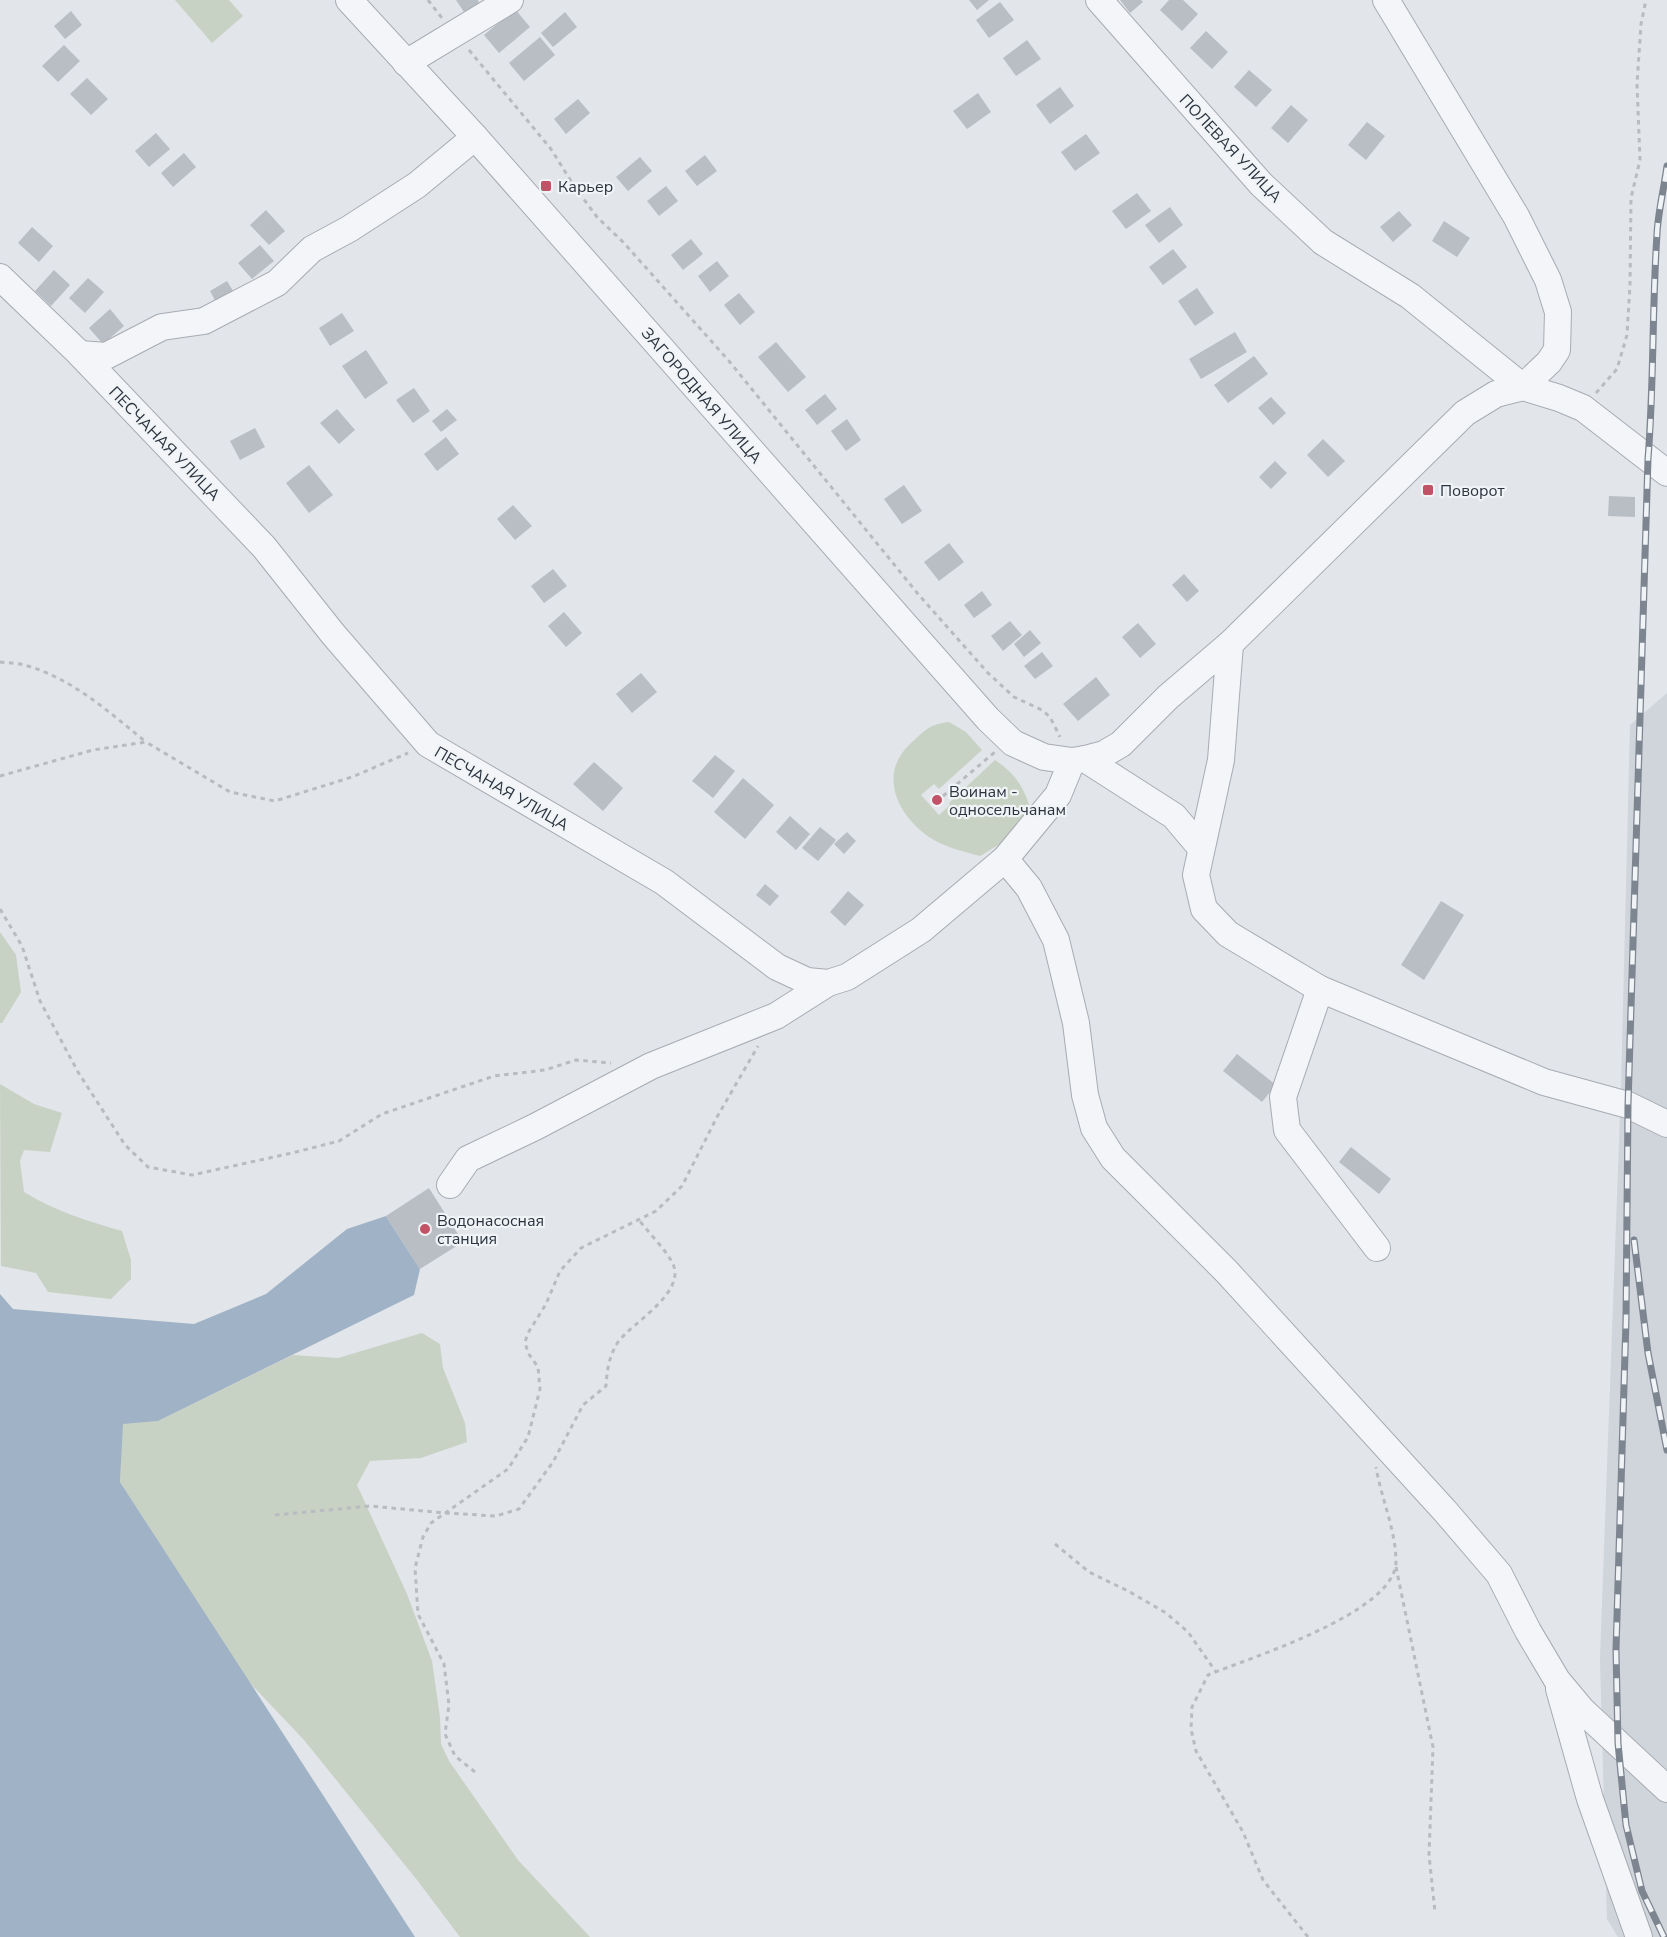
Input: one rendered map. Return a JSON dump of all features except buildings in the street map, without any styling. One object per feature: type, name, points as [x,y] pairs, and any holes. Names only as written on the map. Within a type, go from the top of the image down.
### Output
[{"type":"street","name":"ЗАГОРОДНАЯ УЛИЦА","points":[[350,0],[475,136],[988,719],[1010,740],[1044,757],[1078,760]]},
{"type":"street","points":[[406,63],[510,0]]},
{"type":"street","name":"ПОЛЕВАЯ УЛИЦА","points":[[1099,0],[1261,184],[1323,242],[1410,296],[1523,387]]},
{"type":"street","points":[[450,1185],[468,1159],[535,1127],[651,1066],[776,1016],[828,982],[847,977],[921,930],[1005,859],[1058,795],[1078,760],[1104,754],[1121,744],[1168,697],[1230,644],[1465,413],[1496,394],[1523,387],[1548,362],[1557,350],[1557,312],[1548,280],[1516,216],[1386,0]]},
{"type":"street","points":[[80,354],[106,356],[162,327],[204,321],[278,283],[312,249],[349,229],[417,185],[475,136]]},
{"type":"street","name":"ПЕСЧАНАЯ УЛИЦА","points":[[0,277],[80,354],[264,547],[333,634],[428,744],[664,882],[777,967],[807,981],[828,982]]},
{"type":"street","points":[[1523,387],[1583,408],[1667,473]]},
{"type":"street","points":[[1230,644],[1221,760],[1196,875],[1204,909],[1228,934],[1320,989],[1544,1082],[1628,1105],[1666,1122]]},
{"type":"street","points":[[1078,760],[1174,816],[1201,848]]},
{"type":"street","points":[[1005,859],[1029,888],[1056,940],[1076,1023],[1085,1095],[1094,1128],[1113,1158],[1227,1272],[1499,1574],[1528,1631],[1557,1680],[1582,1710],[1667,1789]]},
{"type":"street","points":[[1320,989],[1283,1097],[1287,1130],[1377,1248]]},
{"type":"street","points":[[1557,1680],[1590,1799],[1639,1937]]},
{"type":"path","points":[[428,0],[550,149],[573,186],[597,217],[624,243],[729,361],[926,603],[988,673],[1014,697],[1042,710],[1050,717],[1078,760]]},
{"type":"path","points":[[1583,408],[1617,369],[1626,335],[1630,285],[1631,198],[1640,160],[1637,84],[1639,44],[1646,0]]},
{"type":"path","points":[[0,662],[26,665],[62,680],[95,700],[146,742],[230,792],[275,801],[352,777],[428,744]]},
{"type":"path","points":[[943,796],[1010,740]]},
{"type":"path","points":[[0,776],[93,750],[146,742]]},
{"type":"path","points":[[0,909],[22,946],[40,1001],[78,1072],[125,1145],[148,1167],[192,1175],[248,1163],[339,1141],[382,1114],[494,1076],[544,1070],[576,1060],[619,1064]]},
{"type":"path","points":[[475,1772],[455,1756],[445,1734],[449,1705],[444,1664],[418,1614],[415,1568],[423,1537],[431,1523],[508,1469],[528,1437],[540,1389],[538,1367],[528,1353],[525,1342],[546,1304],[560,1271],[581,1248],[656,1211],[682,1186],[717,1117],[758,1047]]},
{"type":"path","points":[[275,1515],[370,1506],[445,1514],[496,1516],[519,1509],[553,1462],[583,1406],[606,1386],[608,1362],[619,1342],[659,1304],[675,1280],[673,1264],[639,1220]]},
{"type":"path","points":[[1374,1433],[1373,1446],[1379,1488],[1391,1531],[1406,1622],[1433,1747],[1430,1855],[1435,1912]]},
{"type":"path","points":[[1055,1544],[1089,1572],[1166,1613],[1188,1632],[1216,1672]]},
{"type":"path","points":[[1308,1937],[1263,1880],[1243,1832],[1196,1751],[1191,1729],[1192,1707],[1208,1675],[1295,1641],[1349,1615],[1372,1599],[1393,1577],[1396,1562]]},
{"type":"shaded area","points":[[1667,693],[1667,1937],[1618,1937],[1607,1919],[1600,1658],[1621,1088],[1630,725]]},
{"type":"green space","points":[[175,0],[229,0],[243,16],[212,43]]},
{"type":"green space","points":[[949,722],[966,732],[982,750],[939,789],[934,784],[921,795],[939,815],[995,760],[1016,779],[1029,804],[1016,830],[980,856],[947,846],[929,837],[908,817],[900,806],[896,794],[895,768],[900,756],[927,729]]},
{"type":"green space","points":[[0,932],[16,955],[21,992],[2,1023],[0,1023]]},
{"type":"green space","points":[[0,1084],[34,1104],[62,1113],[50,1152],[24,1150],[20,1161],[24,1192],[72,1215],[122,1231],[131,1260],[131,1279],[111,1299],[48,1292],[36,1273],[1,1266]]},
{"type":"green space","points":[[422,1333],[440,1344],[443,1368],[465,1423],[467,1442],[421,1458],[370,1461],[357,1485],[407,1594],[432,1661],[440,1717],[441,1744],[449,1761],[518,1860],[590,1937],[460,1937],[304,1740],[248,1681],[120,1482],[122,1423],[158,1421],[293,1355],[338,1358]]},
{"type":"water","points":[[386,1216],[420,1269],[414,1295],[158,1421],[123,1424],[120,1482],[415,1937],[0,1937],[0,1294],[13,1309],[194,1324],[266,1294],[347,1229]]},
{"type":"railway","points":[[1664,1937],[1642,1891],[1626,1825],[1618,1743],[1616,1650],[1626,1320],[1628,1105],[1648,459],[1657,234],[1667,166]]},
{"type":"railway","points":[[1634,1240],[1648,1353],[1667,1450]]},
{"type":"place","name":"Карьер","points":[[546,186]]},
{"type":"place","name":"Поворот","points":[[1428,490]]},
{"type":"place","name":"Воинам - односельчанам","points":[[937,800]]},
{"type":"place","name":"Водонасосная станция","points":[[425,1229]]}]
